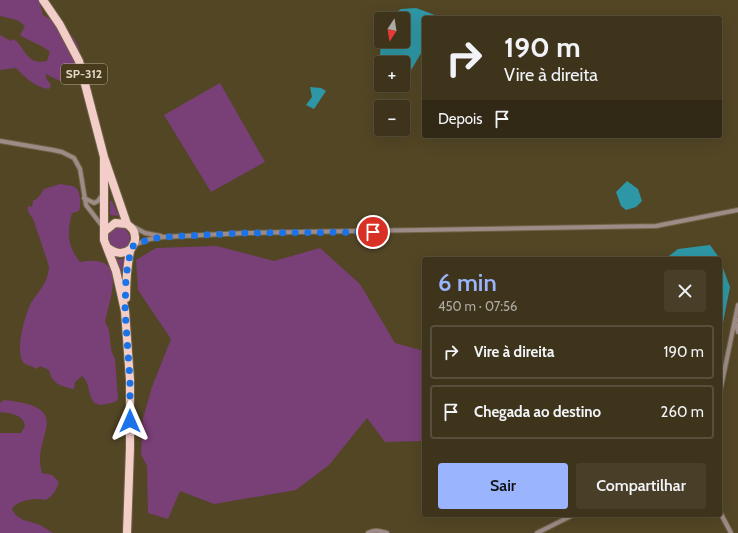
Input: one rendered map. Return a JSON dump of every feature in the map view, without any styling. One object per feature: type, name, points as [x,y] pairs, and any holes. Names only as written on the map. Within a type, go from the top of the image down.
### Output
[{"type":"main road","name":"SP-312","points":[[43,0],[60,26],[79,61],[104,157],[127,224],[134,231],[135,236],[126,276],[125,311],[130,380],[130,448],[127,533]]},
{"type":"main road","name":"SP-312","points":[[104,157],[106,231],[104,240],[116,271],[125,311]]},
{"type":"main road","points":[[106,231],[115,223],[127,224]]},
{"type":"main road","points":[[108,248],[122,254],[132,247]]},
{"type":"street","points":[[0,141],[69,154],[77,162],[80,169],[83,198],[88,209],[106,231]]},
{"type":"street","points":[[83,198],[94,203],[98,201],[104,191]]},
{"type":"street","points":[[132,247],[150,239],[163,237],[245,233],[656,226],[738,210]]},
{"type":"street","points":[[127,224],[145,233],[163,237]]},
{"type":"street","points":[[722,383],[738,305]]},
{"type":"street","points":[[736,320],[738,332]]},
{"type":"street","points":[[722,516],[730,533]]},
{"type":"street","points":[[537,533],[569,517]]},
{"type":"street","points":[[368,533],[376,531],[387,533]]},
{"type":"shaded area","points":[[0,0],[39,0],[43,15],[57,23],[69,33],[78,46],[80,53],[78,69],[71,81],[62,82],[46,74],[46,78],[51,85],[49,89],[39,86],[27,79],[16,68],[0,70],[0,35],[11,41],[14,39],[28,56],[35,61],[47,61],[50,52],[20,35],[25,26],[17,20],[0,16]]},
{"type":"shaded area","points":[[220,83],[265,162],[211,192],[164,115]]},
{"type":"shaded area","points":[[60,184],[75,187],[78,190],[80,197],[79,211],[72,213],[69,227],[70,244],[76,256],[80,262],[95,261],[105,264],[111,270],[113,278],[105,322],[109,330],[111,350],[115,359],[118,400],[112,403],[99,405],[95,403],[82,376],[75,382],[74,389],[65,387],[57,384],[50,375],[49,370],[40,366],[36,369],[23,362],[21,357],[20,341],[26,316],[31,303],[45,283],[49,268],[33,219],[28,211],[28,206],[32,207],[33,201],[38,198],[44,189]]},
{"type":"shaded area","points":[[110,201],[112,201],[119,216],[110,215]]},
{"type":"shaded area","points":[[114,226],[124,227],[130,236],[129,244],[124,251],[115,250],[110,244],[108,232]]},
{"type":"shaded area","points":[[217,246],[274,261],[320,248],[360,284],[395,343],[422,350],[422,441],[385,442],[367,418],[329,465],[296,490],[214,504],[180,491],[168,519],[148,513],[147,466],[141,454],[143,418],[152,387],[171,339],[138,290],[136,260],[156,248]]},
{"type":"shaded area","points":[[114,259],[124,259],[122,273],[119,273]]},
{"type":"shaded area","points":[[4,400],[27,404],[40,409],[46,417],[47,425],[40,459],[42,473],[52,475],[59,482],[57,488],[48,499],[32,499],[22,501],[12,509],[21,519],[38,524],[53,533],[0,533],[0,433],[21,433],[25,426],[22,419],[16,415],[0,412],[0,403]]},
{"type":"water","points":[[416,8],[436,16],[422,16],[422,51],[410,72],[410,56],[380,55],[380,48],[410,48],[410,12],[396,12],[401,9]]},
{"type":"water","points":[[310,87],[321,88],[326,91],[314,109],[306,105],[312,97]]},
{"type":"water","points":[[627,181],[638,189],[642,201],[636,207],[626,210],[621,206],[616,192]]},
{"type":"water","points":[[710,245],[719,257],[668,257],[678,249]]},
{"type":"water","points":[[722,265],[730,287],[722,328]]},
{"type":"route","points":[[130,421],[129,349],[125,311],[126,276],[131,249],[134,245],[150,239],[163,237],[245,233],[373,232]]}]
